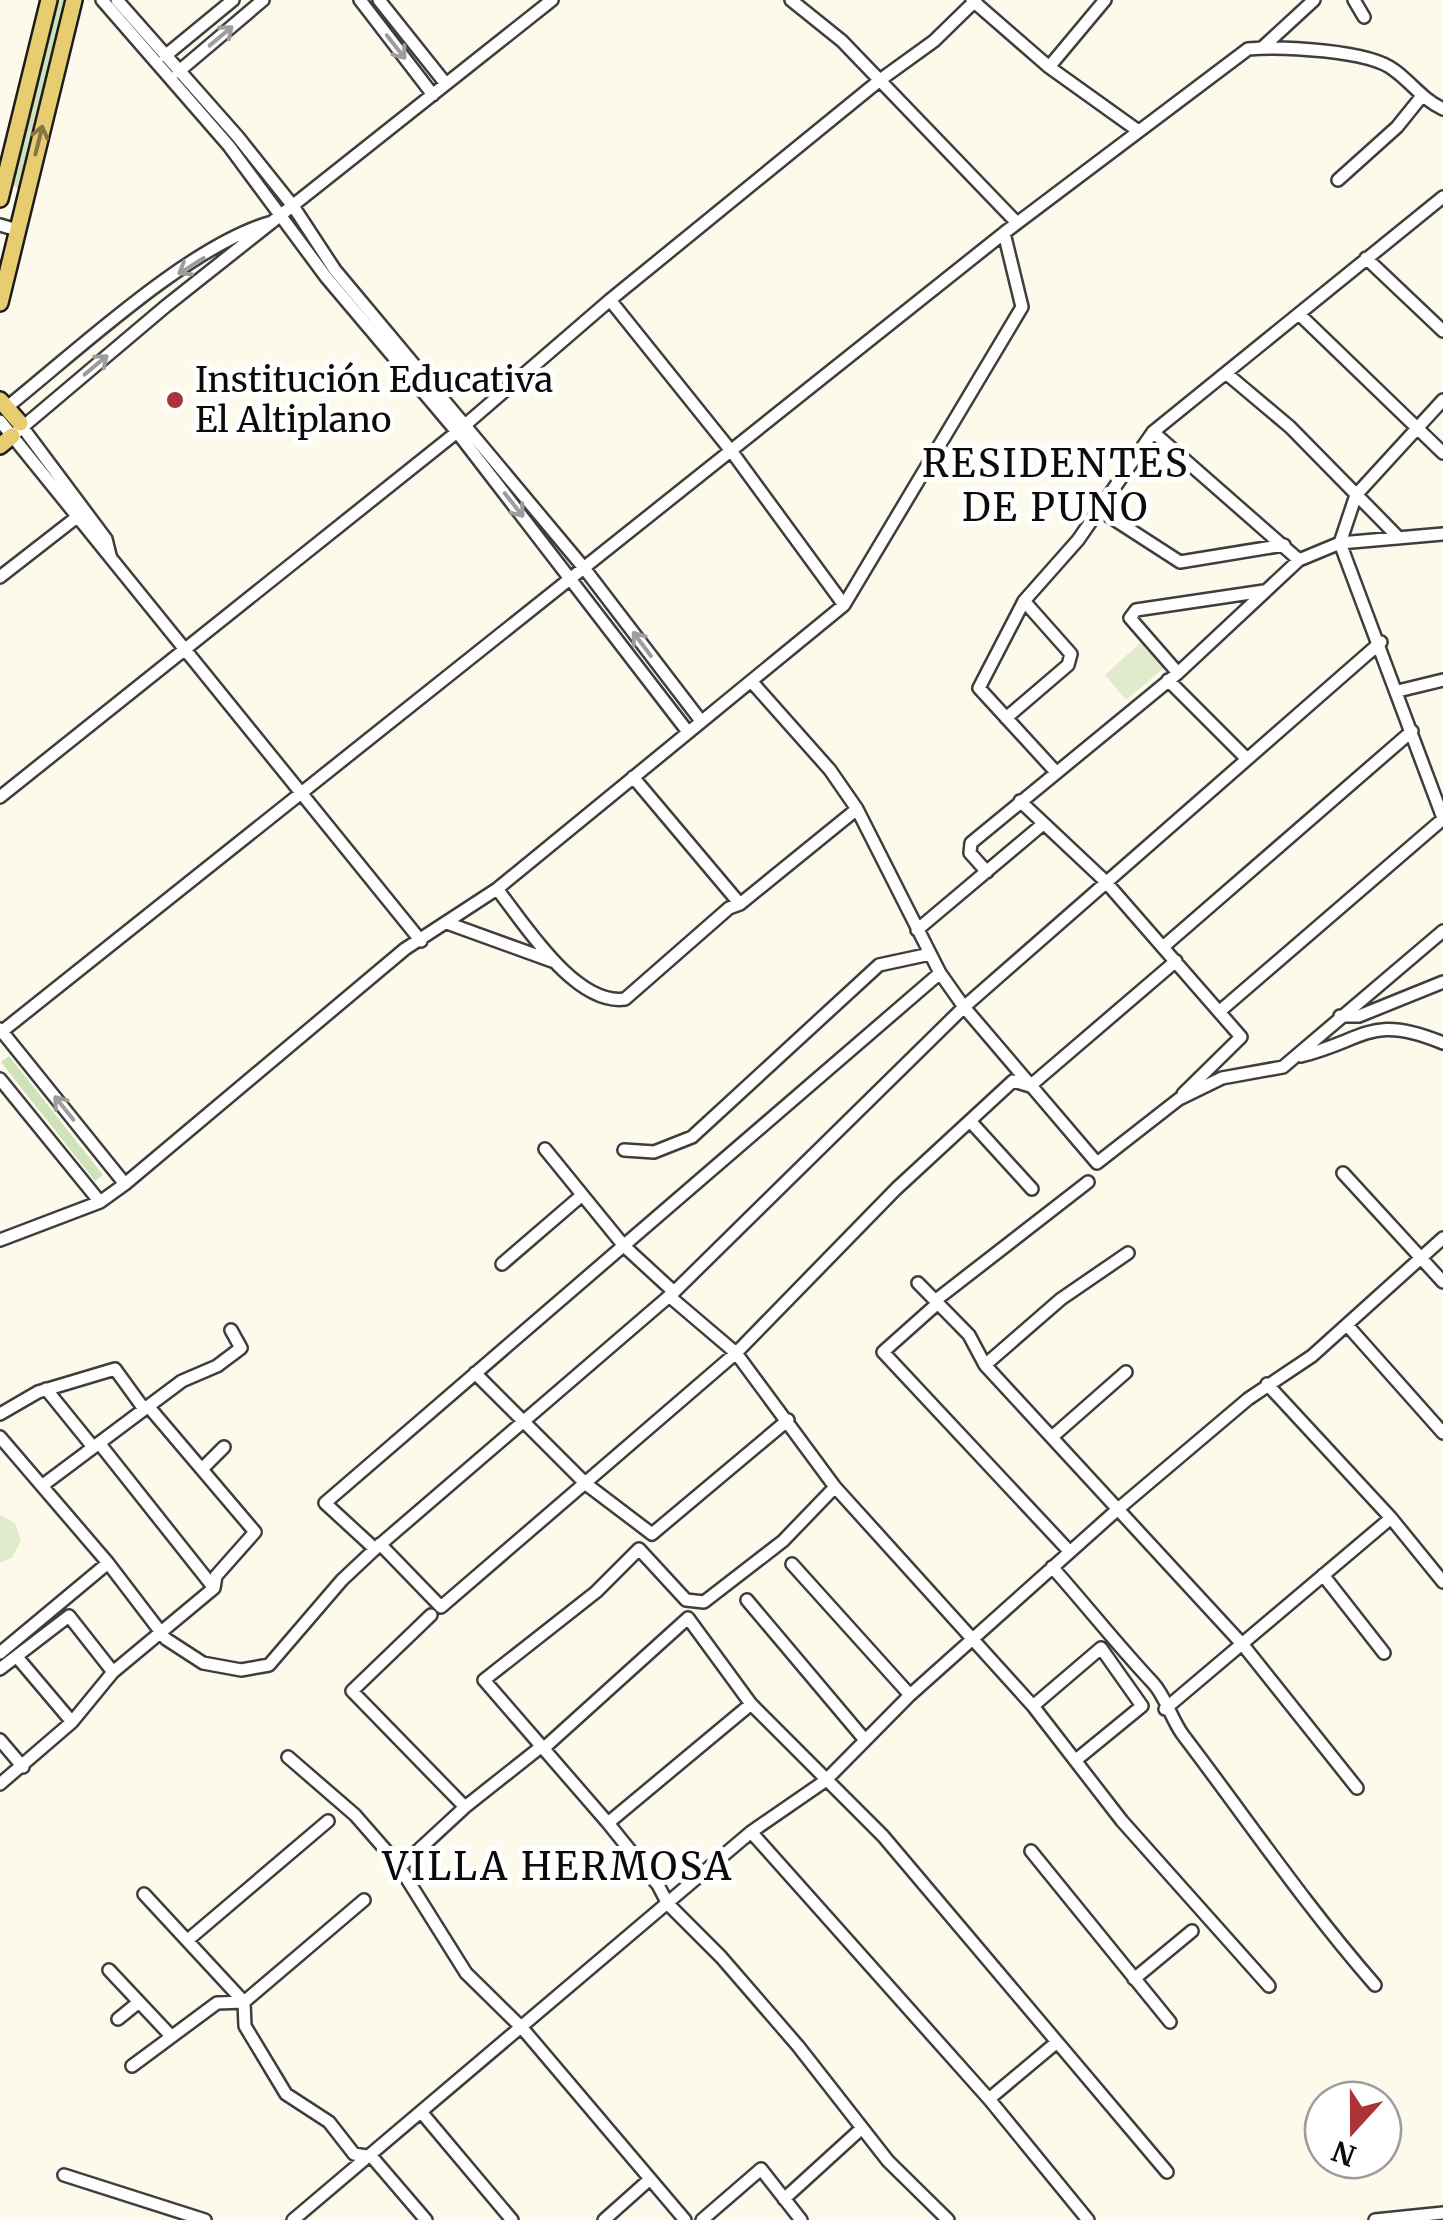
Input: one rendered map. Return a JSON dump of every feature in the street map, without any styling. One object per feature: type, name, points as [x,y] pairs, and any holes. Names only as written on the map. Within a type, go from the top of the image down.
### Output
[{"type":"main road","points":[[1,195],[49,0]]},
{"type":"main road","points":[[0,303],[74,0]]},
{"type":"main road","points":[[2,410],[13,434]]},
{"type":"street","points":[[102,0],[336,270],[461,428],[688,732]]},
{"type":"street","points":[[118,0],[238,137],[284,214]]},
{"type":"street","points":[[165,56],[234,0]]},
{"type":"street","points":[[178,72],[264,0]]},
{"type":"street","points":[[360,0],[433,94]]},
{"type":"street","points":[[379,0],[446,84]]},
{"type":"street","points":[[13,434],[166,306],[552,0]]},
{"type":"street","points":[[790,0],[842,41],[1018,223]]},
{"type":"street","points":[[1050,66],[1104,0]]},
{"type":"street","points":[[1263,47],[1314,0]]},
{"type":"street","points":[[1354,0],[1364,17]]},
{"type":"street","points":[[0,797],[461,428],[610,300],[880,80],[934,42],[974,1],[1050,66],[1137,130]]},
{"type":"street","points":[[125,1184],[1,1031],[1004,232],[1248,49],[1263,47],[1372,59],[1394,69],[1422,96],[1443,108]]},
{"type":"street","points":[[1338,180],[1397,127],[1422,96]]},
{"type":"street","points":[[1,195],[25,198]]},
{"type":"street","points":[[1055,770],[979,688],[1024,601],[1078,540],[1154,432],[1366,258],[1442,201]]},
{"type":"street","points":[[2,410],[148,292],[237,236],[284,214]]},
{"type":"street","points":[[0,225],[17,230]]},
{"type":"street","points":[[0,1240],[100,1202],[125,1184],[308,1035],[330,1010],[497,889],[844,605],[1022,307],[1004,232]]},
{"type":"street","points":[[1366,258],[1443,331]]},
{"type":"street","points":[[610,300],[732,452],[844,605]]},
{"type":"street","points":[[1300,314],[1443,453]]},
{"type":"street","points":[[1226,374],[1290,427],[1399,538]]},
{"type":"street","points":[[1220,1012],[1442,815],[1381,642],[1340,544],[1356,495],[1443,400]]},
{"type":"street","points":[[461,428],[584,568],[701,721]]},
{"type":"street","points":[[1154,432],[1299,560]]},
{"type":"street","points":[[13,434],[182,649],[422,941]]},
{"type":"street","points":[[13,434],[106,539],[111,560]]},
{"type":"street","points":[[1098,510],[1180,562],[1284,545]]},
{"type":"street","points":[[0,578],[77,517]]},
{"type":"street","points":[[987,872],[970,853],[971,843],[1173,676],[1299,560],[1340,544],[1443,534]]},
{"type":"street","points":[[1246,758],[1173,676],[1130,618],[1136,610],[1264,591]]},
{"type":"street","points":[[1006,718],[1068,665],[1071,654],[1024,601]]},
{"type":"street","points":[[0,1438],[43,1484],[184,1655],[203,1664],[241,1670],[269,1666],[330,1593],[378,1547],[672,1294],[964,1007],[1381,642]]},
{"type":"street","points":[[1398,691],[1443,680]]},
{"type":"street","points":[[751,681],[830,770],[856,809],[940,973],[964,1007],[1098,1163],[1179,1098],[1241,1037],[1105,881],[1020,801]]},
{"type":"street","points":[[1163,947],[1412,731]]},
{"type":"street","points":[[633,778],[740,904]]},
{"type":"street","points":[[497,889],[568,977],[613,1001],[625,999],[729,908],[740,904],[856,809]]},
{"type":"street","points":[[917,930],[1043,824]]},
{"type":"street","points":[[447,923],[556,962]]},
{"type":"street","points":[[1297,1057],[1443,931]]},
{"type":"street","points":[[624,1150],[666,1148],[701,1131],[880,965],[930,954]]},
{"type":"street","points":[[1030,1086],[1176,961]]},
{"type":"street","points":[[940,973],[325,1502],[441,1607],[736,1354],[896,1189],[1013,1081],[1030,1086]]},
{"type":"street","points":[[1340,1016],[1369,1013],[1443,982]]},
{"type":"street","points":[[1179,1098],[1222,1078],[1271,1070],[1340,1040],[1390,1027],[1416,1031],[1443,1043]]},
{"type":"street","points":[[0,1079],[100,1202]]},
{"type":"street","points":[[970,1122],[1032,1189]]},
{"type":"street","points":[[545,1149],[624,1246],[736,1354],[835,1487],[1033,1706],[1122,1822],[1269,1986]]},
{"type":"street","points":[[1343,1173],[1443,1282]]},
{"type":"street","points":[[1070,1552],[883,1352],[937,1301],[1088,1182]]},
{"type":"street","points":[[502,1264],[581,1196]]},
{"type":"street","points":[[293,2220],[372,2158],[751,1832],[824,1781],[910,1695],[1118,1509],[1268,1384],[1312,1356],[1443,1238]]},
{"type":"street","points":[[986,1365],[1060,1299],[1128,1254]]},
{"type":"street","points":[[918,1283],[969,1335],[986,1365],[1243,1646],[1357,1788]]},
{"type":"street","points":[[1347,1325],[1443,1434]]},
{"type":"street","points":[[43,1484],[146,1407],[241,1348],[230,1330]]},
{"type":"street","points":[[0,1414],[46,1389],[115,1369],[255,1532],[216,1576],[214,1588],[112,1672],[72,1722],[0,1784]]},
{"type":"street","points":[[1052,1437],[1126,1372]]},
{"type":"street","points":[[475,1373],[586,1484],[652,1534],[788,1420]]},
{"type":"street","points":[[1268,1384],[1391,1518],[1443,1582]]},
{"type":"street","points":[[46,1389],[214,1588]]},
{"type":"street","points":[[202,1469],[224,1447]]},
{"type":"street","points":[[835,1487],[783,1540],[704,1602],[686,1600],[639,1549],[596,1592],[484,1680],[608,1824],[658,1885],[668,1904],[721,1956],[888,2161],[948,2220]]},
{"type":"street","points":[[1165,1709],[1391,1518]]},
{"type":"street","points":[[0,1653],[108,1563]]},
{"type":"street","points":[[792,1564],[910,1695]]},
{"type":"street","points":[[1052,1567],[1132,1665],[1154,1683],[1165,1709],[1266,1851],[1375,1984]]},
{"type":"street","points":[[1323,1576],[1384,1653]]},
{"type":"street","points":[[748,1600],[865,1740]]},
{"type":"street","points":[[431,1615],[352,1691],[466,1807]]},
{"type":"street","points":[[0,1669],[69,1616],[112,1672]]},
{"type":"street","points":[[399,1868],[688,1618],[752,1704],[882,1836],[1166,2172]]},
{"type":"street","points":[[1033,1706],[1102,1648],[1142,1706],[1076,1760]]},
{"type":"street","points":[[17,1658],[72,1722]]},
{"type":"street","points":[[608,1824],[752,1704]]},
{"type":"street","points":[[0,1740],[23,1767]]},
{"type":"street","points":[[288,1757],[355,1816],[399,1868],[466,1973],[523,2029],[685,2220]]},
{"type":"street","points":[[189,1939],[328,1821]]},
{"type":"street","points":[[751,1832],[990,2099],[1088,2220]]},
{"type":"street","points":[[1031,1852],[1170,2022]]},
{"type":"street","points":[[144,1894],[244,2002],[245,2026],[286,2094],[329,2122],[354,2154],[372,2158],[426,2220]]},
{"type":"street","points":[[132,2066],[217,2003],[244,2002],[364,1900]]},
{"type":"street","points":[[1134,1979],[1192,1931]]},
{"type":"street","points":[[109,1970],[171,2036]]},
{"type":"street","points":[[118,2019],[140,2002]]},
{"type":"street","points":[[990,2099],[1058,2042]]},
{"type":"street","points":[[422,2113],[512,2220]]},
{"type":"street","points":[[784,2199],[862,2128]]},
{"type":"street","points":[[702,2220],[761,2170],[800,2220]]},
{"type":"street","points":[[64,2175],[205,2220]]},
{"type":"street","points":[[604,2220],[650,2179]]},
{"type":"street","points":[[1375,2220],[1443,2214]]},
{"type":"green space","points":[[55,0],[68,0],[23,187],[17,188],[11,183]]},
{"type":"green space","points":[[1141,642],[1164,668],[1126,700],[1105,675]]},
{"type":"green space","points":[[9,1056],[103,1175],[95,1181],[1,1062]]},
{"type":"green space","points":[[0,1515],[15,1523],[21,1541],[12,1558],[0,1563]]},
{"type":"place","name":"Institución Educativa El Altiplano","points":[[175,400]]},
{"type":"district","name":"RESIDENTES DE PUNO","points":[[1056,485]]},
{"type":"district","name":"VILLA HERMOSA","points":[[558,1866]]}]
